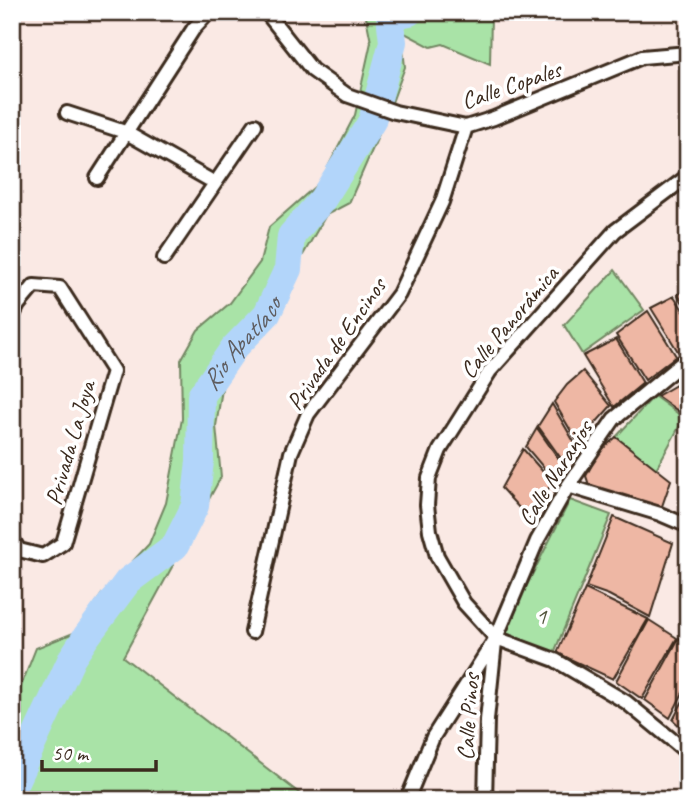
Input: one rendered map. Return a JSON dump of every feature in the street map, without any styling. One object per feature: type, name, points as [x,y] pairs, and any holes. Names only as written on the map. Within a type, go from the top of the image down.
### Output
[{"type":"street","points":[[97,178],[194,29],[209,12]]},
{"type":"street","name":"Calle Copales","points":[[266,12],[312,70],[346,95],[395,112],[466,127],[642,57],[688,53]]},
{"type":"street","points":[[67,113],[125,132],[215,183]]},
{"type":"street","points":[[164,258],[254,125]]},
{"type":"street","name":"Privada de Encinos","points":[[252,632],[291,453],[308,414],[399,293],[442,202],[466,127]]},
{"type":"street","name":"Calle Panorámica","points":[[496,638],[464,603],[437,556],[427,505],[429,478],[440,450],[490,371],[615,231],[688,176]]},
{"type":"street","name":"Privada La Joya","points":[[12,317],[34,286],[60,288],[113,371],[63,543],[43,556],[19,550],[12,539]]},
{"type":"street","name":"Calle Naranjos","points":[[496,638],[537,541],[568,486],[614,419],[688,358]]},
{"type":"street","points":[[568,486],[660,514],[688,526]]},
{"type":"street","points":[[407,800],[433,737],[496,638],[555,660],[626,702],[688,753]]},
{"type":"street","name":"Calle Pinos","points":[[485,800],[487,720],[496,638]]},
{"type":"green space","points":[[365,12],[498,12],[491,16],[490,64],[443,44],[431,47],[401,31],[405,67],[349,203],[326,215],[257,335],[223,383],[216,426],[221,477],[123,657],[308,800],[12,800],[12,709],[36,648],[76,632],[102,594],[149,544],[166,503],[182,419],[181,360],[198,330],[230,303],[260,262],[269,227],[320,182],[355,115],[371,42]]},
{"type":"green space","points":[[615,270],[644,310],[582,354],[564,325]]},
{"type":"green space","points":[[654,396],[684,418],[656,469],[616,437]]},
{"type":"green space","name":"1","points":[[570,500],[611,515],[554,653],[503,632]]},
{"type":"building","points":[[688,286],[688,311],[678,295]]},
{"type":"building","points":[[674,296],[688,318],[688,346],[679,353],[651,308]]},
{"type":"building","points":[[648,311],[676,356],[645,380],[616,335]]},
{"type":"building","points":[[616,339],[643,383],[614,407],[583,356]]},
{"type":"building","points":[[583,371],[611,406],[578,443],[554,402],[567,385]]},
{"type":"building","points":[[688,378],[688,418],[657,396]]},
{"type":"building","points":[[552,404],[577,447],[565,464],[538,426]]},
{"type":"building","points":[[537,428],[563,465],[554,480],[526,447]]},
{"type":"building","points":[[616,437],[671,480],[660,512],[589,485],[586,476],[598,453]]},
{"type":"building","points":[[523,449],[552,482],[531,521],[501,488]]},
{"type":"building","points":[[614,517],[673,543],[650,617],[609,595],[586,587]]},
{"type":"building","points":[[585,589],[648,619],[613,679],[557,653]]},
{"type":"building","points":[[649,620],[677,638],[642,699],[616,681]]},
{"type":"building","points":[[679,638],[688,643],[688,683],[670,718],[645,700]]},
{"type":"building","points":[[688,691],[688,733],[673,720]]},
{"type":"waterway","name":"Rio Apatlaco","points":[[12,788],[72,658],[86,637],[128,581],[175,546],[195,506],[200,461],[201,396],[234,348],[267,314],[288,269],[291,236],[322,200],[372,121],[393,42],[390,16],[409,12]]}]
